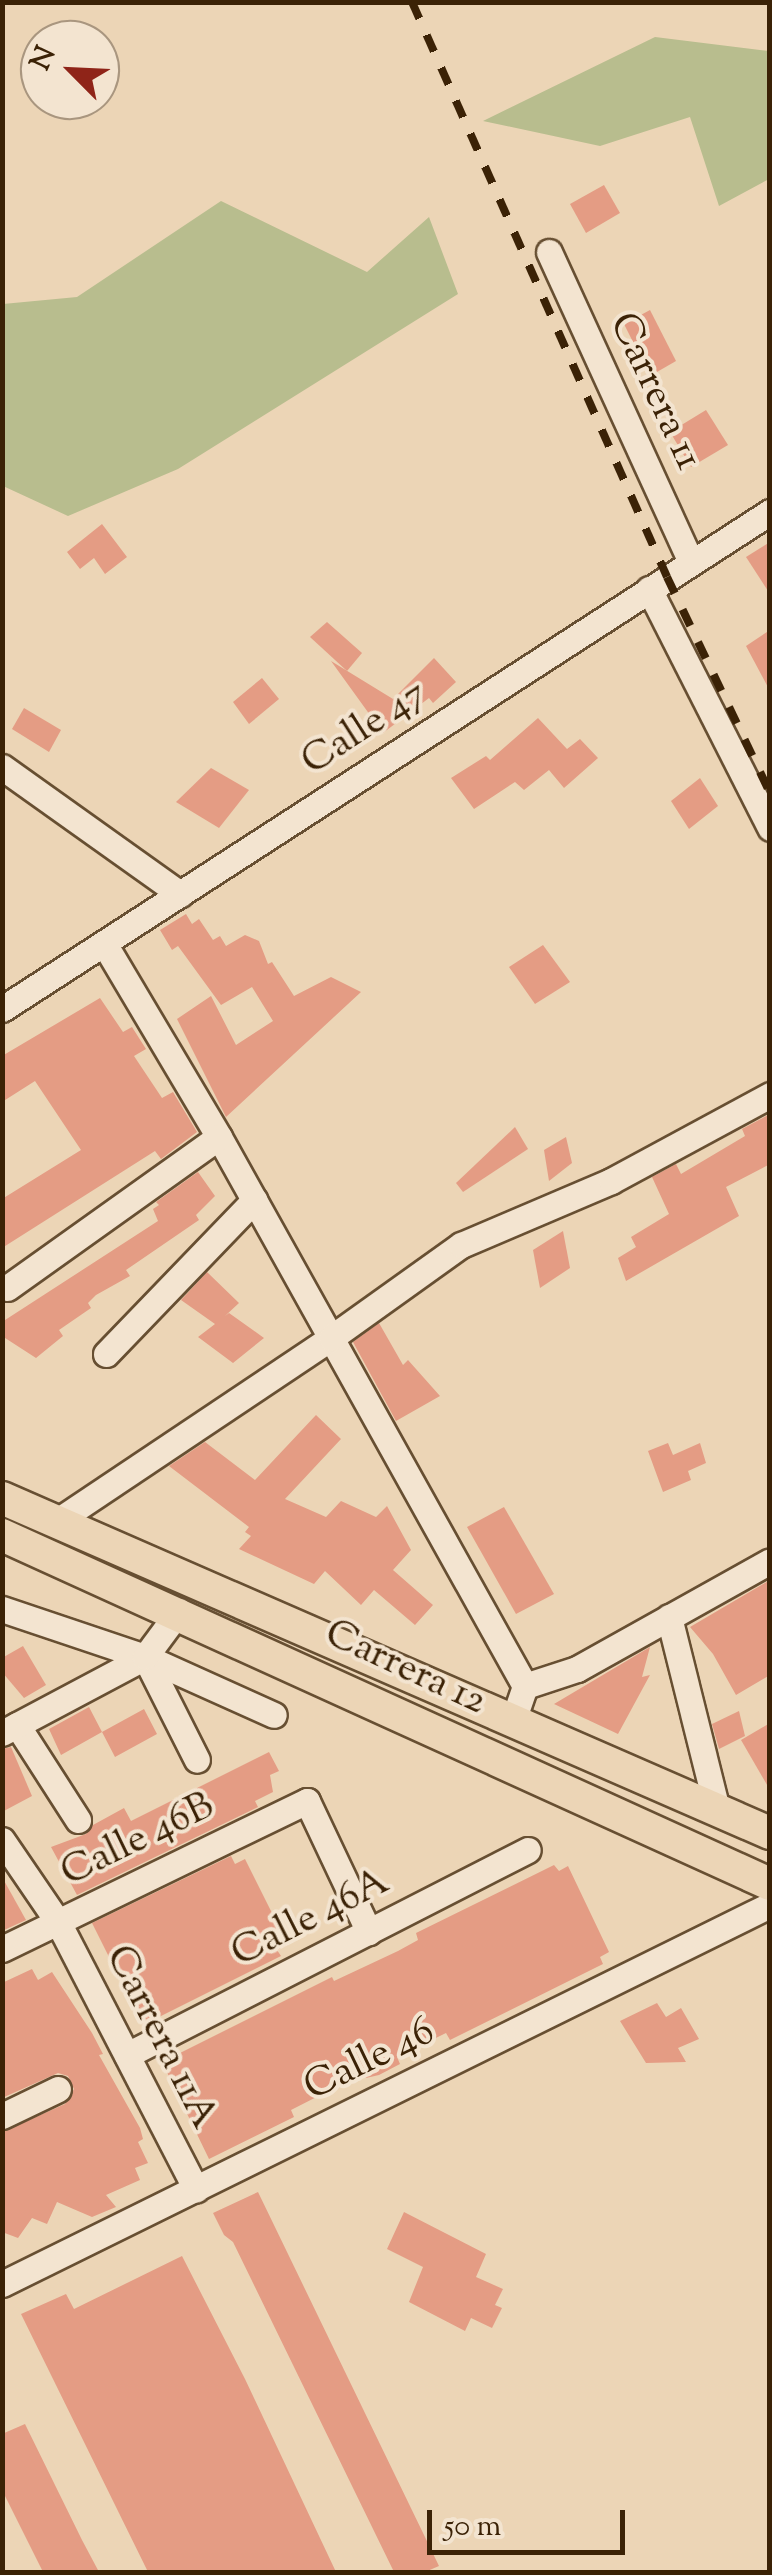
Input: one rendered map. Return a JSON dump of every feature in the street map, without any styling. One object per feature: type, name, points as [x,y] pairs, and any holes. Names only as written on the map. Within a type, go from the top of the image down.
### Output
[{"type":"main road","name":"Carrera 12","points":[[2,1498],[770,1833]]},
{"type":"main road","name":"Carrera 12","points":[[2,1535],[179,1611],[770,1884]]},
{"type":"street","name":"Carrera 11","points":[[549,252],[690,562]]},
{"type":"street","name":"Calle 47","points":[[2,1009],[105,946],[770,512]]},
{"type":"street","points":[[649,588],[770,828]]},
{"type":"street","points":[[2,768],[180,894]]},
{"type":"street","points":[[105,946],[219,1137],[525,1686],[513,1721]]},
{"type":"street","points":[[56,1522],[331,1338],[461,1245],[611,1181],[770,1096]]},
{"type":"street","points":[[7,1288],[219,1137]]},
{"type":"street","points":[[106,1354],[254,1200]]},
{"type":"street","points":[[525,1686],[577,1669],[770,1560]]},
{"type":"street","points":[[2,1609],[145,1657],[274,1715]]},
{"type":"street","points":[[78,1820],[10,1729],[145,1657],[179,1611]]},
{"type":"street","points":[[669,1618],[718,1810]]},
{"type":"street","points":[[145,1657],[197,1760]]},
{"type":"street","name":"Calle 46B","points":[[2,1949],[306,1801],[369,1932]]},
{"type":"street","name":"Carrera 11A","points":[[2,1840],[58,1922],[196,2189]]},
{"type":"street","name":"Calle 46A","points":[[127,2056],[528,1850]]},
{"type":"street","name":"Calle 46","points":[[2,2284],[770,1905]]},
{"type":"street","points":[[2,2116],[58,2089]]},
{"type":"green space","points":[[655,37],[769,51],[769,179],[719,206],[690,117],[600,146],[483,121]]},
{"type":"green space","points":[[221,201],[367,272],[429,217],[458,294],[178,469],[68,516],[3,486],[3,304],[77,297]]},
{"type":"building","points":[[604,185],[620,213],[586,233],[570,204]]},
{"type":"building","points":[[650,310],[676,361],[650,376],[624,324]]},
{"type":"building","points":[[706,410],[728,445],[691,467],[670,432]]},
{"type":"building","points":[[102,524],[127,557],[105,574],[94,558],[80,569],[67,552]]},
{"type":"building","points":[[770,542],[770,594],[746,557]]},
{"type":"building","points":[[327,622],[362,653],[347,671],[310,637]]},
{"type":"building","points":[[770,630],[770,691],[746,646]]},
{"type":"building","points":[[434,658],[456,682],[433,703],[429,698],[383,733],[331,661],[393,699]]},
{"type":"building","points":[[262,678],[279,699],[249,724],[233,702]]},
{"type":"building","points":[[24,708],[61,730],[49,752],[12,729]]},
{"type":"building","points":[[538,718],[567,749],[580,739],[598,758],[564,788],[549,770],[524,790],[515,782],[474,809],[451,778],[486,756],[490,760]]},
{"type":"building","points":[[211,768],[249,790],[219,828],[176,802]]},
{"type":"building","points":[[700,778],[718,806],[689,829],[671,801]]},
{"type":"building","points":[[186,914],[192,924],[199,919],[213,940],[220,936],[226,946],[245,935],[259,941],[268,964],[272,962],[294,996],[331,977],[361,992],[226,1117],[177,1019],[211,996],[236,1045],[273,1021],[252,987],[221,1005],[178,946],[172,950],[160,930]]},
{"type":"building","points":[[543,945],[570,982],[535,1004],[509,967]]},
{"type":"building","points":[[100,998],[123,1032],[132,1027],[146,1049],[134,1056],[162,1098],[173,1092],[197,1132],[161,1159],[155,1151],[2,1248],[2,1199],[81,1150],[35,1081],[2,1102],[2,1056]]},
{"type":"building","points":[[770,1114],[770,1164],[726,1187],[739,1216],[626,1281],[618,1258],[636,1247],[631,1237],[669,1214],[652,1177],[676,1164],[681,1174],[745,1136],[742,1129]]},
{"type":"building","points":[[515,1127],[528,1149],[463,1192],[456,1183]]},
{"type":"building","points":[[566,1137],[572,1163],[549,1181],[544,1150]]},
{"type":"building","points":[[198,1172],[215,1196],[196,1215],[199,1220],[126,1270],[130,1276],[96,1295],[88,1303],[91,1308],[59,1330],[63,1336],[36,1358],[2,1336],[2,1322],[158,1221],[153,1209],[159,1205],[156,1202]]},
{"type":"building","points":[[563,1231],[570,1268],[540,1288],[533,1250]]},
{"type":"building","points":[[207,1272],[239,1303],[225,1316],[229,1313],[264,1338],[233,1363],[198,1337],[215,1324],[181,1300]]},
{"type":"building","points":[[379,1323],[403,1365],[408,1360],[440,1396],[396,1421],[353,1342]]},
{"type":"building","points":[[316,1415],[341,1439],[285,1499],[326,1517],[341,1501],[376,1517],[387,1506],[411,1550],[393,1570],[433,1605],[415,1625],[374,1590],[361,1605],[325,1571],[314,1584],[239,1549],[251,1536],[245,1532],[249,1527],[169,1466],[205,1442],[255,1480]]},
{"type":"building","points":[[668,1443],[673,1455],[700,1443],[706,1463],[688,1471],[691,1480],[663,1492],[648,1451]]},
{"type":"building","points":[[504,1507],[554,1594],[516,1614],[467,1527]]},
{"type":"building","points":[[770,1580],[770,1675],[736,1695],[713,1654],[690,1627]]},
{"type":"building","points":[[23,1646],[46,1685],[24,1698],[2,1672],[2,1658]]},
{"type":"building","points":[[650,1647],[642,1677],[650,1675],[618,1734],[554,1704]]},
{"type":"building","points":[[89,1707],[102,1732],[61,1755],[49,1729]]},
{"type":"building","points":[[144,1709],[157,1734],[115,1757],[102,1732]]},
{"type":"building","points":[[739,1711],[745,1736],[719,1749],[712,1724]]},
{"type":"building","points":[[770,1723],[770,1790],[741,1740]]},
{"type":"building","points":[[11,1747],[32,1796],[2,1812],[2,1749]]},
{"type":"building","points":[[269,1752],[279,1771],[270,1775],[273,1792],[255,1801],[258,1807],[77,1895],[51,1847],[86,1834],[93,1825],[124,1808],[131,1821]]},
{"type":"building","points":[[231,1856],[235,1864],[245,1859],[288,1945],[277,1950],[281,1956],[143,2025],[92,1923]]},
{"type":"building","points":[[554,1865],[559,1871],[568,1866],[609,1952],[600,1957],[603,1964],[450,2040],[446,2033],[397,2057],[400,2064],[379,2075],[366,2078],[364,2074],[344,2083],[291,2110],[294,2117],[209,2159],[162,2062],[332,1977],[334,1981],[398,1951],[418,1940],[416,1933]]},
{"type":"building","points":[[2,1877],[26,1920],[2,1931]]},
{"type":"building","points":[[32,1969],[38,1980],[52,1972],[92,2033],[103,2054],[99,2055],[140,2128],[143,2139],[138,2142],[148,2163],[135,2168],[140,2180],[106,2195],[116,2207],[92,2217],[57,2202],[47,2224],[32,2218],[18,2238],[2,2232],[2,2132],[65,2104],[74,2089],[68,2076],[58,2073],[2,2098],[2,1983]]},
{"type":"building","points":[[657,2003],[666,2017],[681,2008],[699,2039],[678,2048],[686,2062],[646,2063],[620,2021]]},
{"type":"building","points":[[258,2192],[439,2566],[425,2572],[394,2572],[233,2242],[224,2235],[213,2213]]},
{"type":"building","points":[[404,2212],[486,2254],[476,2277],[503,2289],[495,2305],[502,2308],[492,2328],[471,2318],[465,2331],[409,2302],[423,2267],[387,2249]]},
{"type":"building","points":[[182,2256],[336,2572],[148,2572],[21,2314],[66,2294],[74,2309]]},
{"type":"building","points":[[25,2424],[99,2572],[43,2572],[2,2490],[2,2434]]},
{"type":"railway","points":[[412,2],[667,577],[770,793]]}]
